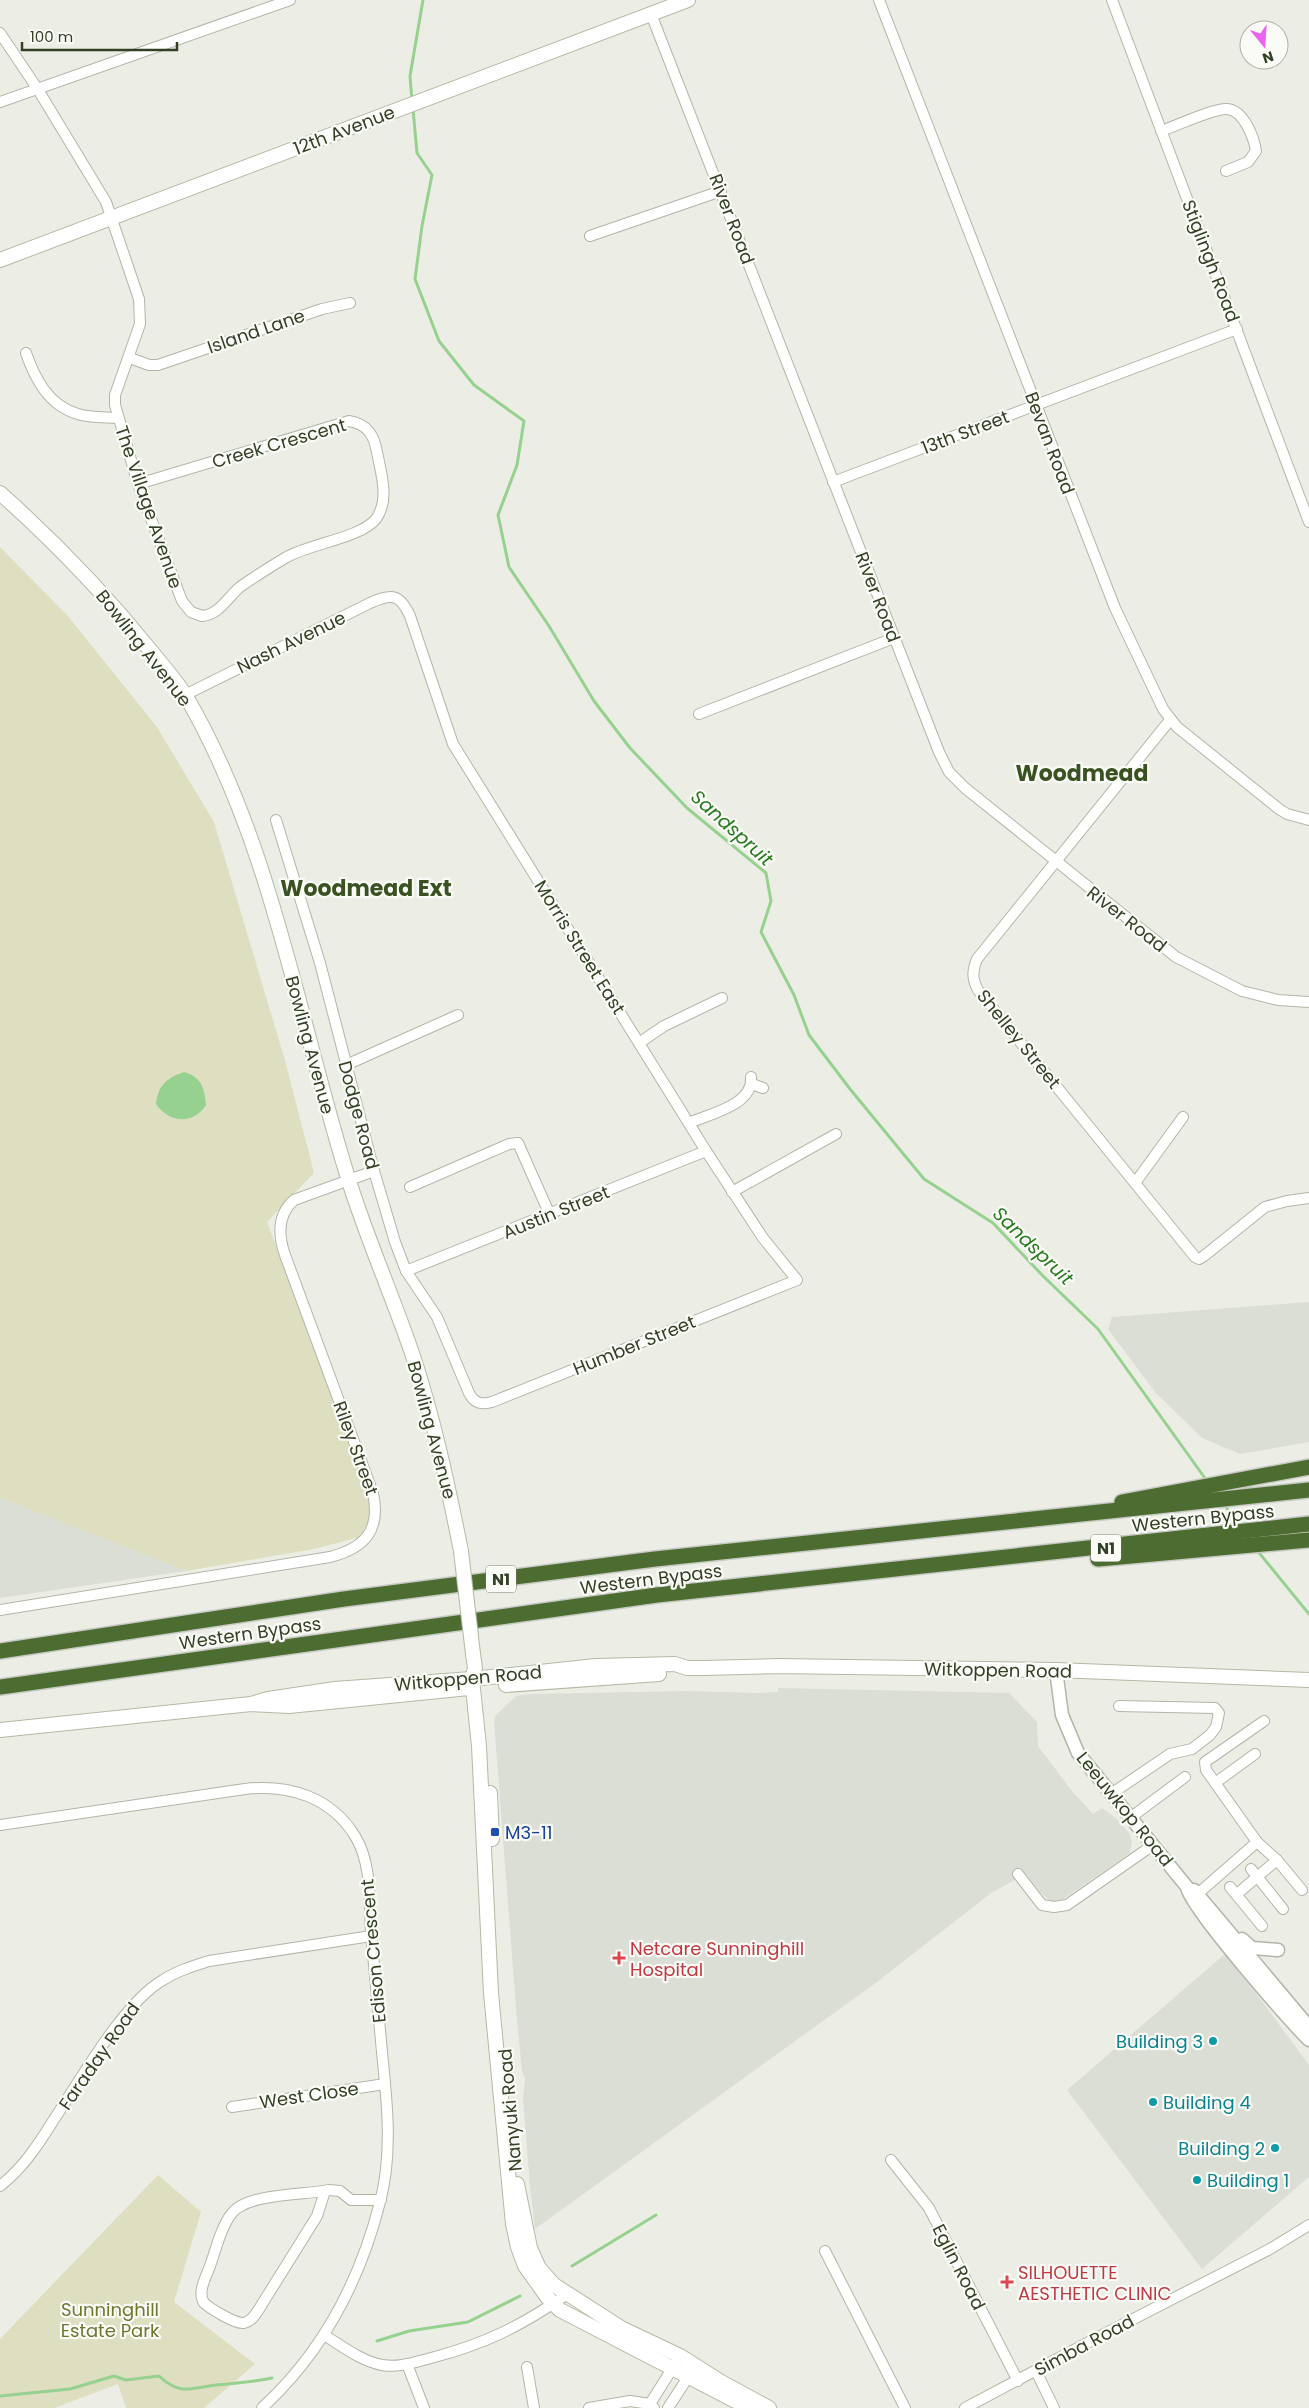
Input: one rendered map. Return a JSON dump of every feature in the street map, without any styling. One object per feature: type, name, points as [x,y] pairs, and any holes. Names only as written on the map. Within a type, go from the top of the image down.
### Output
[{"type":"highway","points":[[1186,1498],[1265,1475],[1309,1467]]},
{"type":"highway","name":"Western Bypass","points":[[0,1651],[364,1596],[654,1560],[1005,1522],[1186,1498],[1309,1490]]},
{"type":"highway","name":"Western Bypass","points":[[0,1687],[657,1595],[1002,1559],[1072,1561],[1212,1542],[1298,1536],[1309,1524]]},
{"type":"main road","name":"12th Avenue","points":[[0,260],[688,0]]},
{"type":"main road","name":"Bowling Avenue","points":[[0,493],[77,565],[128,622],[186,694],[238,805],[264,877],[349,1181],[413,1357],[445,1474],[461,1551],[476,1680]]},
{"type":"main road","name":"Witkoppen Road","points":[[0,1730],[251,1704],[290,1706],[476,1680],[596,1666],[675,1664],[687,1668],[779,1666],[1056,1670],[1309,1680]]},
{"type":"main road","name":"Nanyuki Road","points":[[476,1680],[492,1817],[495,1931],[517,2179],[526,2232],[534,2257],[545,2276],[566,2294],[749,2408]]},
{"type":"main road","name":"Nanyuki Road","points":[[476,1680],[491,1992],[513,2224],[518,2247],[525,2266],[552,2304],[575,2318],[676,2362]]},
{"type":"main road","name":"Nanyuki Road","points":[[692,2371],[721,2382],[769,2408]]},
{"type":"street","points":[[0,102],[290,0]]},
{"type":"street","name":"Bevan Road","points":[[879,0],[1115,608],[1170,720],[1279,809],[1287,814],[1309,820]]},
{"type":"street","name":"Stiglingh Road","points":[[1112,0],[1309,522]]},
{"type":"street","name":"River Road","points":[[652,14],[938,752],[949,772],[965,788],[1054,861],[1176,957],[1242,991],[1278,1000],[1309,1002]]},
{"type":"street","name":"The Village Avenue","points":[[0,33],[37,88],[102,193],[112,217],[140,305],[140,324],[131,356],[115,395],[118,418],[138,484],[182,601]]},
{"type":"street","points":[[1161,131],[1222,109],[1234,111],[1246,123],[1256,148],[1254,156],[1248,162],[1226,171]]},
{"type":"street","points":[[590,236],[721,191]]},
{"type":"street","name":"Island Lane","points":[[131,356],[164,362],[322,309],[350,303]]},
{"type":"street","name":"13th Street","points":[[833,482],[1237,329]]},
{"type":"street","points":[[26,353],[44,392],[63,407],[80,415],[118,418]]},
{"type":"street","name":"Creek Crescent","points":[[138,484],[349,421],[363,425],[374,438],[384,496],[380,513],[371,524],[360,530],[306,548],[285,558],[240,587],[220,608],[210,615],[197,615],[187,608],[182,601]]},
{"type":"street","name":"Nash Avenue","points":[[186,694],[370,603],[384,597],[398,598]]},
{"type":"street","name":"Morris Street East","points":[[398,598],[403,602],[410,616],[453,744],[732,1192],[763,1238],[797,1280]]},
{"type":"street","points":[[699,714],[894,638]]},
{"type":"street","name":"Shelley Street","points":[[1170,720],[976,959],[972,973],[974,981],[978,990],[1195,1257],[1199,1259],[1266,1207],[1287,1200],[1309,1198]]},
{"type":"street","name":"Dodge Road","points":[[276,820],[320,963],[374,1171],[406,1271],[437,1317],[471,1397]]},
{"type":"street","points":[[639,1043],[664,1026],[722,998]]},
{"type":"street","points":[[346,1065],[458,1015]]},
{"type":"street","points":[[689,1123],[741,1101],[751,1080],[763,1088]]},
{"type":"street","points":[[1135,1183],[1183,1117]]},
{"type":"street","points":[[732,1192],[836,1134]]},
{"type":"street","points":[[410,1187],[509,1144],[518,1143],[550,1215]]},
{"type":"street","name":"Austin Street","points":[[406,1271],[706,1151]]},
{"type":"street","name":"Riley Street","points":[[0,1610],[330,1557],[348,1552],[363,1542],[368,1536],[375,1519],[374,1493],[280,1239],[282,1218],[294,1200],[374,1171]]},
{"type":"street","name":"Humber Street","points":[[471,1397],[478,1403],[492,1402],[797,1280]]},
{"type":"street","name":"Leeuwkop Road","points":[[1056,1670],[1062,1715],[1078,1753],[1192,1893],[1278,2006],[1309,2040]]},
{"type":"street","points":[[1111,1794],[1170,1754],[1192,1749],[1210,1735],[1216,1727],[1219,1714],[1215,1708],[1119,1706]]},
{"type":"street","points":[[1264,1721],[1205,1762],[1205,1768],[1257,1842],[1277,1860],[1302,1890]]},
{"type":"street","points":[[1215,1783],[1256,1754]]},
{"type":"street","points":[[1130,1818],[1184,1777]]},
{"type":"street","name":"Edison Crescent","points":[[0,1825],[259,1787],[306,1794],[333,1810],[346,1823],[361,1848],[366,1864],[388,2135],[381,2200],[363,2260],[351,2288],[306,2362],[262,2408]]},
{"type":"street","points":[[1192,1893],[1257,1842]]},
{"type":"street","points":[[1018,1874],[1042,1905],[1060,1908],[1152,1845]]},
{"type":"street","points":[[1262,1926],[1234,1890],[1254,1873],[1277,1860]]},
{"type":"street","points":[[1254,1873],[1282,1909]]},
{"type":"street","name":"Leeuwkop Road","points":[[1192,1893],[1214,1914],[1309,2027]]},
{"type":"street","points":[[1214,1914],[1252,1948],[1278,1950]]},
{"type":"street","name":"Faraday Road","points":[[0,2186],[17,2170],[40,2141],[132,2007],[162,1980],[209,1961],[371,1936]]},
{"type":"street","name":"West Close","points":[[232,2107],[385,2084]]},
{"type":"street","name":"Eglin Road","points":[[891,2160],[936,2220],[1018,2381]]},
{"type":"street","points":[[325,2191],[316,2216],[250,2320],[245,2323],[235,2321],[204,2303],[201,2293],[215,2250],[233,2212],[239,2206],[257,2199],[325,2191],[340,2191],[347,2198],[358,2201],[381,2200]]},
{"type":"street","name":"Simba Road","points":[[966,2408],[1281,2243],[1309,2226]]},
{"type":"street","points":[[825,2251],[905,2408]]},
{"type":"street","points":[[324,2335],[374,2363],[384,2365],[407,2364],[490,2340],[510,2330],[566,2294]]},
{"type":"street","points":[[589,2408],[630,2401],[652,2406],[676,2362]]},
{"type":"street","points":[[407,2364],[424,2408]]},
{"type":"street","points":[[527,2367],[534,2408]]},
{"type":"street","points":[[668,2408],[692,2371]]},
{"type":"street","points":[[1036,2371],[1054,2408]]},
{"type":"shaded area","points":[[184,1072],[195,1077],[201,1084],[206,1105],[201,1112],[188,1119],[174,1118],[167,1115],[156,1104],[157,1097],[164,1083]]},
{"type":"shaded area","points":[[1309,1302],[1309,1442],[1240,1454],[1202,1438],[1155,1392],[1108,1329],[1112,1317]]},
{"type":"shaded area","points":[[0,1498],[72,1526],[186,1571],[0,1598]]},
{"type":"shaded area","points":[[778,1688],[1009,1693],[1037,1722],[1038,1746],[1072,1791],[1093,1814],[1102,1808],[1117,1819],[1129,1833],[1132,1842],[1130,1853],[1059,1902],[1050,1901],[1026,1874],[991,1893],[877,1982],[535,2229],[523,2098],[525,2079],[522,2070],[517,2021],[494,1721],[496,1715],[516,1696],[532,1694],[687,1691],[756,1693],[778,1692]]},
{"type":"shaded area","points":[[1226,1953],[1309,2065],[1309,2177],[1202,2269],[1067,2090]]},
{"type":"green space","points":[[0,547],[67,615],[157,727],[214,822],[286,1064],[314,1173],[267,1222],[375,1508],[360,1537],[314,1549],[186,1571],[0,1498]]},
{"type":"green space","name":"Sunninghill Estate Park","points":[[158,2175],[201,2212],[174,2302],[255,2364],[204,2408],[126,2408],[118,2384],[54,2408],[0,2408],[0,2339]]},
{"type":"waterway","name":"Sandspruit","points":[[412,101],[410,76],[423,0]]},
{"type":"waterway","name":"Sandspruit","points":[[413,109],[417,153],[432,175],[422,226],[415,279],[439,341],[474,385],[524,421],[517,465],[498,515],[509,567],[549,626],[594,701],[630,748],[687,808],[766,873],[771,901],[761,932],[794,995],[809,1035],[850,1089],[924,1179],[993,1223],[1043,1276],[1098,1329],[1207,1481]]},
{"type":"waterway","name":"Sandspruit","points":[[1224,1504],[1240,1527]]},
{"type":"waterway","name":"Sandspruit","points":[[1256,1549],[1309,1614]]},
{"type":"waterway","points":[[572,2266],[656,2215]]},
{"type":"waterway","points":[[377,2341],[409,2331],[468,2322],[520,2296]]},
{"type":"waterway","points":[[0,2396],[70,2389],[114,2376],[126,2380],[159,2376],[174,2387],[181,2389],[272,2378]]},
{"type":"place","name":"M3-11","points":[[495,1832]]},
{"type":"place","name":"Netcare Sunninghill Hospital","points":[[619,1958]]},
{"type":"place","name":"Building 3","points":[[1213,2041]]},
{"type":"place","name":"Building 4","points":[[1153,2102]]},
{"type":"place","name":"Building 2","points":[[1275,2148]]},
{"type":"place","name":"Building 1","points":[[1197,2180]]},
{"type":"place","name":"SILHOUETTE AESTHETIC CLINIC","points":[[1007,2282]]},
{"type":"district","name":"Woodmead","points":[[1082,773]]},
{"type":"district","name":"Woodmead Ext","points":[[366,888]]}]
